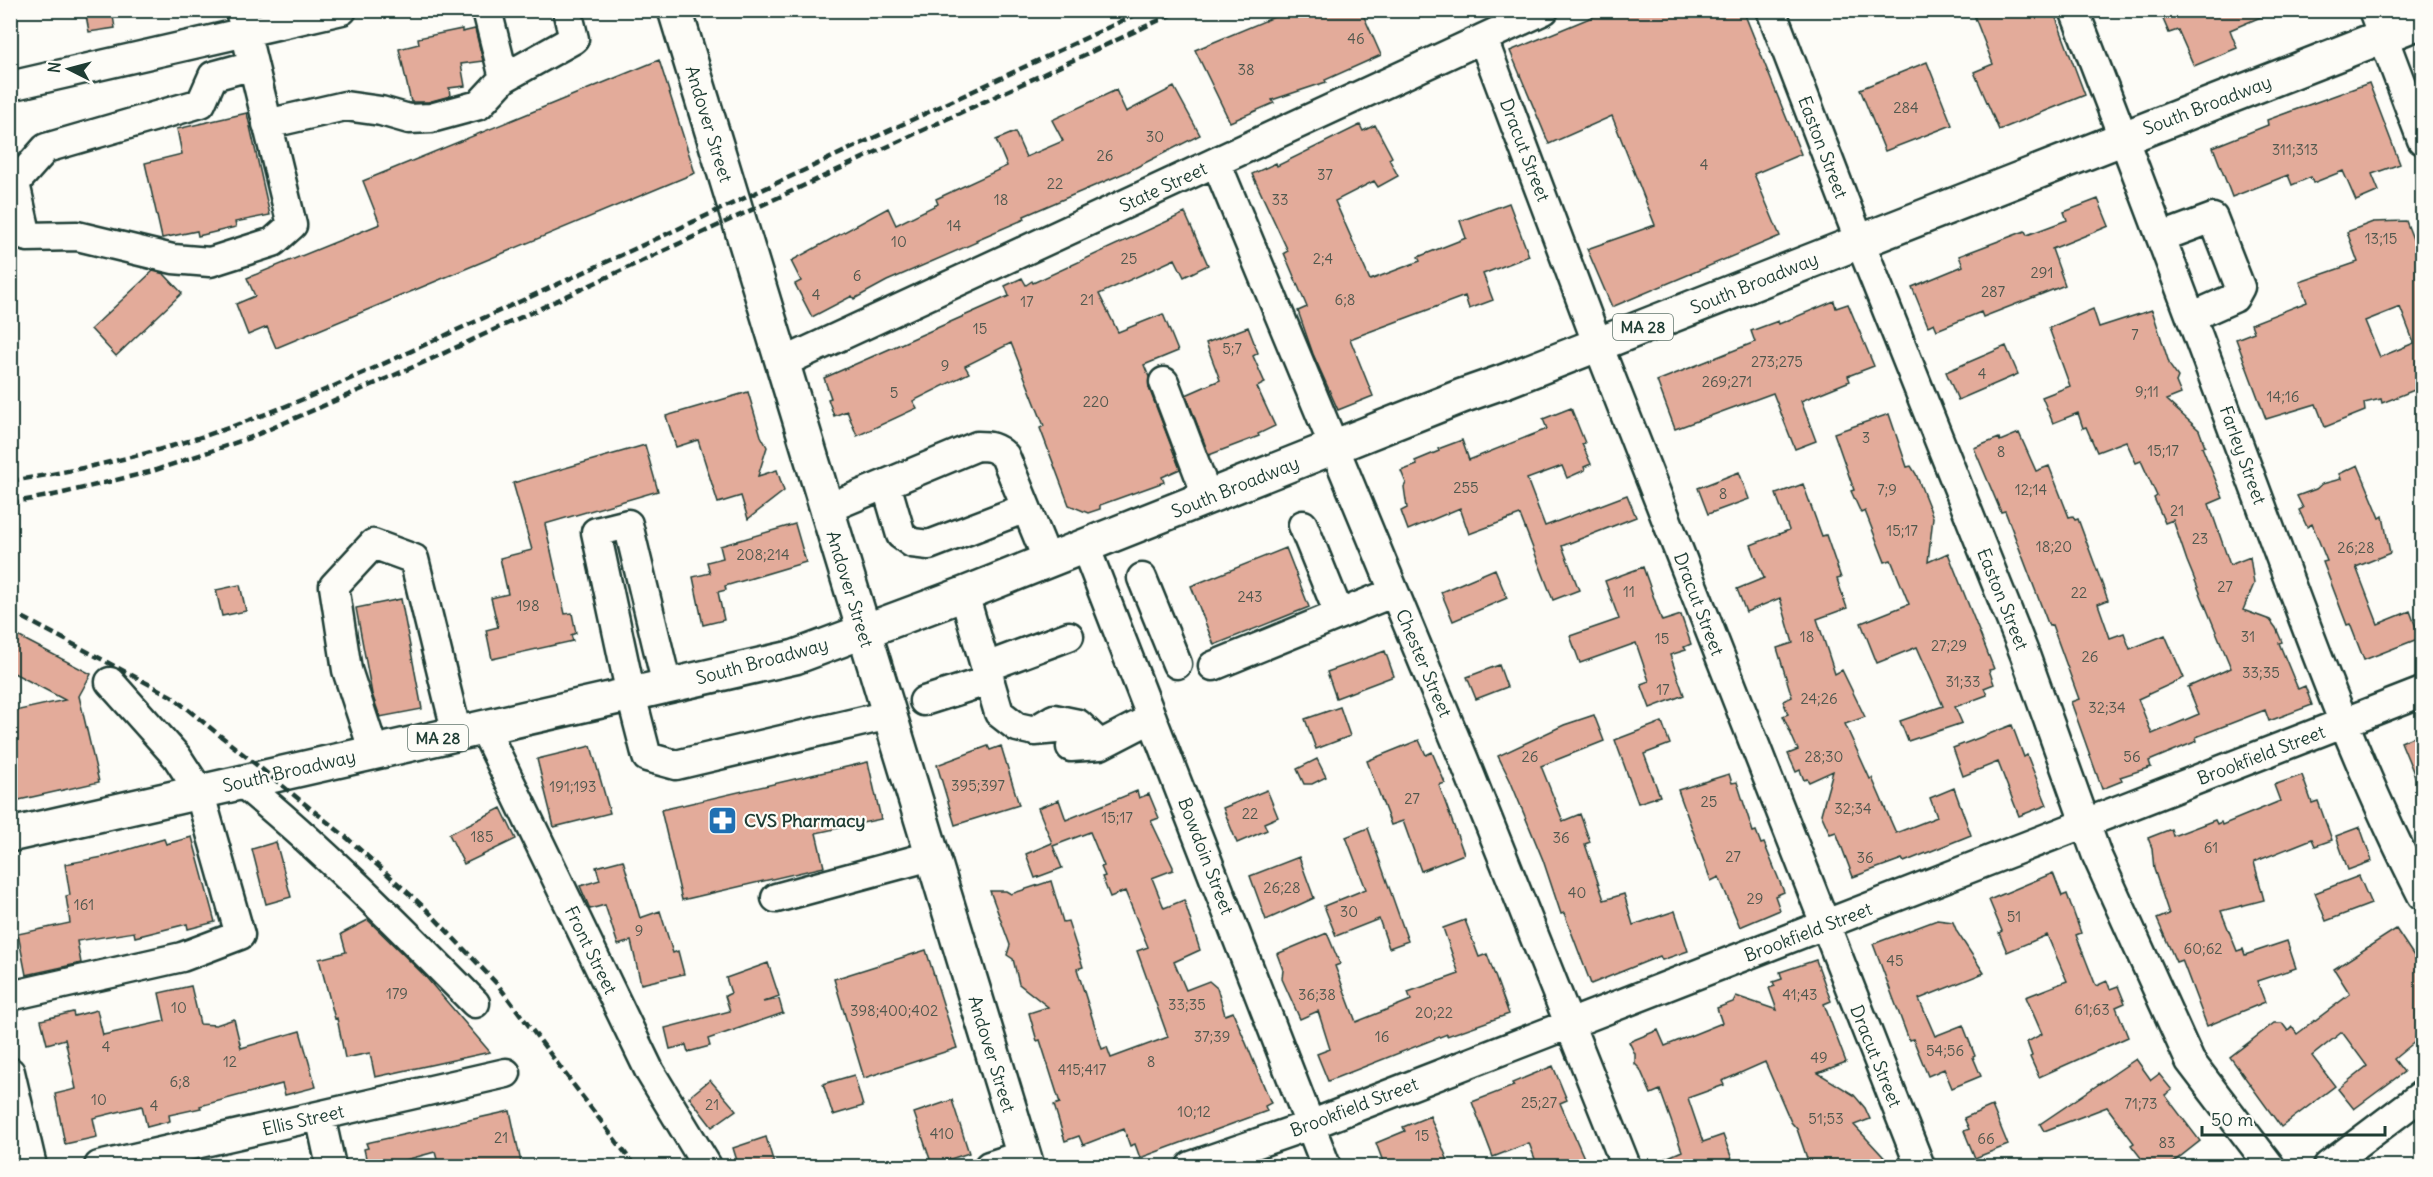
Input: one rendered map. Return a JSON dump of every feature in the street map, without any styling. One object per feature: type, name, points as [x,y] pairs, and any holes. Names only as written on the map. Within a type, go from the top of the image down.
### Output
[{"type":"main road","name":"Andover Street","points":[[675,10],[1025,1161]]},
{"type":"main road","name":"South Broadway","points":[[10,835],[795,657],[964,594],[2124,138],[2378,23],[2422,21]]},
{"type":"street","points":[[10,86],[243,22],[342,10]]},
{"type":"street","points":[[487,10],[504,78]]},
{"type":"street","points":[[267,124],[345,106],[381,111],[409,119],[431,118],[479,105],[504,78],[574,39],[567,10]]},
{"type":"street","name":"State Street","points":[[782,363],[1544,10]]},
{"type":"street","name":"Easton Street","points":[[1771,10],[1860,242],[2025,655],[2097,856],[2190,1061],[2270,1167]]},
{"type":"street","name":"Farley Street","points":[[2074,10],[2162,237],[2288,577],[2370,784],[2422,895]]},
{"type":"street","points":[[243,22],[292,225],[273,242],[210,262],[173,259],[77,236],[27,237],[15,183],[46,148],[201,103],[213,76],[253,65]]},
{"type":"street","points":[[2378,23],[2422,140]]},
{"type":"street","name":"Dracut Street","points":[[1483,39],[1598,345],[1920,1167]]},
{"type":"street","name":"Chester Street","points":[[1216,162],[1394,592],[1626,1167]]},
{"type":"street","points":[[2162,237],[2213,218],[2240,287],[2234,298],[2191,317]]},
{"type":"street","points":[[1164,382],[1208,498]]},
{"type":"street","points":[[826,509],[977,446],[997,448],[1005,456],[1048,561]]},
{"type":"street","points":[[886,484],[901,535],[912,543],[929,545],[1026,508]]},
{"type":"street","points":[[667,686],[628,524],[596,532],[631,695],[647,757],[676,765],[889,715]]},
{"type":"street","points":[[1303,525],[1339,614]]},
{"type":"street","name":"Front Street","points":[[374,752],[347,670],[333,586],[373,544],[414,559],[470,731],[650,1072],[707,1167]]},
{"type":"street","name":"Bowdoin Street","points":[[1085,546],[1326,1167]]},
{"type":"street","points":[[1142,578],[1177,664]]},
{"type":"street","points":[[1213,666],[1394,592]]},
{"type":"street","points":[[964,594],[999,713],[1017,727],[1065,738],[1152,718]]},
{"type":"street","points":[[1119,632],[1158,616]]},
{"type":"street","points":[[924,701],[1070,636]]},
{"type":"street","points":[[10,996],[182,957],[240,934],[199,791],[177,757],[110,682]]},
{"type":"street","name":"Brookfield Street","points":[[1191,1167],[1310,1125],[2422,692]]},
{"type":"street","points":[[241,782],[285,818],[352,880],[475,1003]]},
{"type":"street","points":[[776,898],[931,856]]},
{"type":"street","points":[[10,1072],[32,1167]]},
{"type":"street","name":"Ellis Street","points":[[99,1167],[176,1158],[320,1116],[506,1073]]},
{"type":"street","points":[[2328,1167],[2422,1095]]},
{"type":"street","points":[[320,1116],[331,1167]]},
{"type":"street","points":[[989,1167],[1025,1161]]},
{"type":"building","points":[[85,10],[112,10],[115,28],[89,32]]},
{"type":"building","points":[[1291,10],[1361,10],[1381,55],[1325,80],[1326,82],[1272,100],[1274,103],[1230,122],[1195,50]]},
{"type":"building","points":[[1609,10],[1743,10],[1801,154],[1754,174],[1780,236],[1612,307],[1587,249],[1655,225],[1612,116],[1549,144],[1510,51]]},
{"type":"building","points":[[1972,10],[2053,10],[2085,95],[1999,130],[1974,72],[1993,64]]},
{"type":"building","points":[[2159,10],[2275,11],[2230,30],[2237,48],[2194,66],[2178,30],[2169,33]]},
{"type":"building","points":[[462,29],[462,32],[475,29],[483,61],[461,64],[465,86],[449,88],[450,96],[428,102],[411,102],[399,49],[419,44],[418,38]]},
{"type":"building","points":[[659,60],[695,173],[276,348],[267,327],[248,335],[236,304],[255,296],[247,278],[380,224],[363,181]]},
{"type":"building","points":[[1927,62],[1952,125],[1885,151],[1860,89]]},
{"type":"building","points":[[2369,83],[2400,164],[2372,174],[2379,191],[2356,201],[2343,171],[2313,183],[2311,177],[2292,185],[2288,175],[2232,197],[2213,147],[2268,125],[2267,120]]},
{"type":"building","points":[[1174,87],[1200,135],[1129,171],[1024,216],[1025,219],[976,240],[977,242],[887,281],[854,299],[852,296],[812,317],[795,284],[801,281],[791,261],[888,208],[896,225],[938,204],[936,199],[1007,166],[996,140],[1015,132],[1026,157],[1063,141],[1052,120],[1116,90],[1126,112]]},
{"type":"building","points":[[247,113],[270,215],[235,222],[236,227],[198,236],[197,231],[162,238],[145,163],[182,154],[177,129]]},
{"type":"building","points":[[1360,125],[1363,131],[1375,125],[1392,157],[1389,159],[1398,176],[1378,187],[1374,181],[1335,201],[1370,280],[1420,261],[1418,257],[1466,238],[1460,221],[1509,203],[1529,256],[1483,274],[1493,300],[1469,309],[1465,296],[1350,339],[1373,396],[1338,410],[1313,354],[1298,311],[1307,307],[1284,253],[1288,251],[1252,174],[1276,163],[1277,166]]},
{"type":"building","points":[[2098,199],[2109,226],[2052,249],[2065,285],[1983,317],[1981,312],[1937,330],[1934,323],[1928,326],[1912,287],[1963,266],[1959,256],[2025,231],[2027,235],[2067,220],[2064,212]]},
{"type":"building","points":[[1185,213],[1208,265],[1184,277],[1175,259],[1099,294],[1118,332],[1163,314],[1178,351],[1144,365],[1149,377],[1149,388],[1180,469],[1162,477],[1164,482],[1100,505],[1100,509],[1088,513],[1069,505],[1040,428],[1044,426],[1011,343],[965,366],[969,373],[913,401],[917,408],[857,436],[847,411],[834,416],[824,378],[1009,296],[1005,286],[1022,278],[1026,285],[1032,281],[1033,283]]},
{"type":"building","points":[[2406,221],[2422,262],[2422,387],[2382,403],[2381,399],[2364,403],[2365,411],[2325,427],[2316,404],[2266,419],[2236,339],[2254,332],[2251,324],[2307,302],[2300,282],[2358,262],[2347,232],[2373,222]],"holes":[[[2400,307],[2414,343],[2380,357],[2365,321]]]},
{"type":"building","points":[[153,271],[164,274],[182,293],[116,356],[91,329]]},
{"type":"building","points":[[1834,301],[1836,308],[1848,304],[1874,366],[1848,376],[1850,381],[1801,401],[1816,441],[1795,449],[1773,393],[1675,429],[1657,381],[1755,342],[1751,331],[1778,321],[1779,324]]},
{"type":"building","points":[[2093,309],[2099,327],[2152,310],[2170,366],[2178,377],[2176,382],[2181,394],[2166,400],[2199,430],[2205,446],[2202,447],[2223,498],[2209,504],[2230,565],[2250,557],[2254,584],[2243,610],[2270,620],[2276,628],[2282,642],[2279,643],[2298,689],[2305,686],[2312,705],[2269,721],[2265,710],[2196,737],[2197,741],[2149,761],[2151,767],[2120,777],[2122,781],[2102,789],[2071,702],[2079,699],[2052,625],[2049,626],[2005,511],[2001,512],[1974,448],[2019,433],[2036,471],[2049,466],[2069,517],[2073,516],[2075,520],[2078,519],[2108,600],[2098,604],[2110,638],[2124,633],[2130,649],[2165,635],[2184,678],[2138,699],[2152,734],[2199,714],[2188,687],[2231,668],[2187,561],[2173,520],[2165,523],[2154,498],[2157,496],[2141,461],[2136,463],[2126,441],[2097,452],[2086,427],[2083,428],[2078,413],[2053,423],[2042,397],[2070,386],[2049,328]]},
{"type":"building","points":[[1248,327],[1258,353],[1253,356],[1265,383],[1257,387],[1275,426],[1258,434],[1259,436],[1209,455],[1186,395],[1220,380],[1206,343]]},
{"type":"building","points":[[2006,346],[2018,374],[1958,400],[1946,372]]},
{"type":"building","points":[[748,392],[761,436],[767,447],[758,476],[777,470],[784,491],[748,519],[741,496],[718,503],[698,440],[676,447],[666,416]]},
{"type":"building","points":[[1571,408],[1591,464],[1584,467],[1585,470],[1567,478],[1562,466],[1527,479],[1545,526],[1627,495],[1636,517],[1562,546],[1579,590],[1553,600],[1520,515],[1469,534],[1460,508],[1408,530],[1401,511],[1407,508],[1404,487],[1406,483],[1401,471],[1417,465],[1415,461],[1439,451],[1438,449],[1462,440],[1469,460],[1547,429],[1543,419]]},
{"type":"building","points":[[1889,414],[1907,467],[1911,466],[1916,474],[1933,517],[1928,562],[1948,553],[1994,669],[1989,670],[1994,684],[1984,688],[1987,695],[1955,707],[1962,723],[1908,741],[1900,721],[1943,706],[1917,647],[1877,663],[1861,623],[1909,604],[1891,560],[1885,562],[1865,511],[1861,513],[1851,491],[1854,490],[1834,433]]},
{"type":"building","points":[[645,445],[658,491],[545,524],[565,614],[572,613],[576,633],[571,635],[573,641],[492,659],[486,630],[498,627],[491,598],[508,594],[500,558],[532,550],[513,483]]},
{"type":"building","points":[[2358,465],[2380,518],[2383,516],[2390,553],[2356,567],[2378,624],[2410,611],[2420,638],[2364,660],[2350,624],[2347,625],[2323,562],[2327,561],[2312,524],[2307,527],[2299,510],[2303,508],[2297,496],[2316,489],[2322,484],[2341,479],[2339,474]]},
{"type":"building","points":[[1739,472],[1749,499],[1708,514],[1698,488]]},
{"type":"building","points":[[1803,484],[1822,536],[1826,535],[1841,578],[1837,579],[1847,608],[1817,619],[1835,674],[1842,670],[1865,717],[1845,724],[1870,779],[1872,778],[1896,833],[1937,817],[1930,798],[1954,788],[1971,835],[1904,862],[1902,859],[1853,877],[1836,832],[1830,834],[1821,814],[1833,771],[1809,782],[1807,779],[1804,780],[1800,770],[1796,772],[1788,754],[1798,750],[1783,716],[1788,714],[1783,701],[1792,697],[1777,648],[1793,643],[1780,598],[1746,612],[1737,589],[1764,578],[1751,545],[1789,530],[1776,494]]},
{"type":"building","points":[[795,524],[806,562],[725,586],[726,590],[718,592],[724,620],[703,625],[693,577],[710,573],[707,562],[723,558],[720,546]]},
{"type":"building","points":[[1286,548],[1309,607],[1214,645],[1191,586]]},
{"type":"building","points":[[1643,567],[1662,621],[1681,615],[1691,644],[1684,647],[1686,650],[1670,655],[1684,695],[1650,708],[1641,684],[1649,681],[1636,643],[1580,663],[1570,636],[1619,619],[1605,581]]},
{"type":"building","points":[[1495,569],[1507,598],[1453,621],[1441,592]]},
{"type":"building","points":[[240,585],[246,611],[222,616],[216,590]]},
{"type":"building","points":[[401,599],[422,709],[380,717],[372,694],[356,608]]},
{"type":"building","points":[[10,632],[91,674],[79,696],[99,782],[10,802],[10,712],[65,700],[10,671]]},
{"type":"building","points":[[1385,651],[1394,676],[1336,698],[1327,672]]},
{"type":"building","points":[[1499,665],[1507,687],[1476,699],[1467,677]]},
{"type":"building","points":[[1340,707],[1350,736],[1316,749],[1305,719]]},
{"type":"building","points":[[1594,715],[1604,741],[1541,766],[1563,821],[1580,814],[1590,842],[1585,844],[1604,900],[1624,894],[1633,925],[1675,911],[1688,951],[1662,960],[1660,956],[1591,984],[1564,913],[1561,914],[1543,860],[1498,756],[1564,725]]},
{"type":"building","points":[[1662,722],[1670,744],[1644,754],[1660,796],[1638,803],[1615,740]]},
{"type":"building","points":[[2012,725],[2024,757],[2027,755],[2047,805],[2019,816],[1998,762],[1963,776],[1953,748]]},
{"type":"building","points":[[2422,733],[2422,793],[2401,742]]},
{"type":"building","points":[[1419,740],[1426,755],[1432,752],[1445,783],[1439,785],[1464,854],[1421,871],[1403,821],[1391,825],[1367,761]]},
{"type":"building","points":[[591,746],[610,813],[554,827],[537,759]]},
{"type":"building","points":[[988,746],[990,750],[1001,746],[1019,805],[955,825],[937,765]]},
{"type":"building","points":[[1317,759],[1326,777],[1312,784],[1304,784],[1297,769]]},
{"type":"building","points":[[868,762],[881,819],[816,833],[824,867],[682,900],[661,810]]},
{"type":"building","points":[[1729,774],[1732,783],[1737,782],[1753,832],[1756,831],[1761,844],[1764,843],[1784,892],[1775,896],[1780,910],[1740,927],[1719,877],[1711,881],[1678,790]]},
{"type":"building","points":[[2302,775],[2312,803],[2318,801],[2332,840],[2315,846],[2312,839],[2254,862],[2264,900],[2221,911],[2237,951],[2243,949],[2245,955],[2287,941],[2296,968],[2257,981],[2265,1002],[2207,1026],[2182,960],[2176,962],[2157,919],[2169,914],[2154,869],[2152,848],[2148,838],[2171,829],[2173,836],[2215,820],[2217,824],[2221,822],[2222,825],[2280,801],[2274,785]]},
{"type":"building","points":[[1267,790],[1278,817],[1264,823],[1267,830],[1237,843],[1223,808]]},
{"type":"building","points":[[1137,791],[1139,798],[1149,794],[1159,818],[1151,821],[1173,867],[1173,870],[1152,878],[1164,908],[1184,900],[1200,950],[1174,962],[1186,990],[1209,981],[1217,988],[1225,1015],[1233,1012],[1271,1103],[1265,1106],[1267,1111],[1140,1158],[1135,1144],[1130,1146],[1124,1129],[1083,1145],[1079,1136],[1065,1141],[1054,1105],[1060,1103],[1029,1013],[1048,1007],[1019,984],[1013,959],[1007,955],[1010,945],[990,891],[1006,891],[1011,894],[1051,881],[1063,922],[1068,921],[1083,967],[1077,969],[1102,1049],[1107,1047],[1111,1058],[1168,1037],[1137,951],[1148,947],[1125,891],[1110,897],[1102,877],[1105,876],[1101,867],[1104,866],[1090,832],[1053,846],[1062,868],[1035,878],[1026,854],[1052,843],[1038,808],[1059,800],[1066,820]]},
{"type":"building","points":[[501,808],[516,839],[464,864],[449,834]]},
{"type":"building","points":[[2360,827],[2372,861],[2348,870],[2336,836]]},
{"type":"building","points":[[1368,828],[1408,941],[1389,948],[1379,919],[1336,936],[1324,906],[1366,889],[1346,837]]},
{"type":"building","points":[[192,837],[215,922],[188,929],[187,924],[135,937],[134,932],[77,941],[81,963],[26,975],[18,934],[70,923],[66,896],[70,895],[65,864],[103,857],[164,839],[166,844]]},
{"type":"building","points":[[276,842],[291,897],[266,904],[252,849]]},
{"type":"building","points":[[1299,857],[1314,898],[1266,920],[1250,876]]},
{"type":"building","points":[[623,860],[640,918],[660,911],[673,953],[678,951],[684,974],[641,984],[631,941],[618,945],[605,905],[590,909],[580,886],[600,880],[596,867]]},
{"type":"building","points":[[2053,873],[2062,896],[2067,894],[2081,933],[2076,935],[2096,986],[2107,981],[2110,989],[2118,986],[2125,1003],[2116,1007],[2128,1037],[2039,1077],[2030,1057],[2032,1056],[2027,1042],[2042,1034],[2026,997],[2067,981],[2047,935],[2007,952],[1999,933],[2002,931],[1989,900]]},
{"type":"building","points":[[2359,876],[2371,904],[2326,921],[2315,893]]},
{"type":"building","points":[[368,920],[424,975],[490,1052],[375,1077],[370,1053],[345,1058],[337,1018],[335,1019],[319,959],[346,952],[341,934]]},
{"type":"building","points":[[1465,920],[1479,957],[1487,954],[1509,1014],[1447,1036],[1447,1034],[1328,1081],[1317,1054],[1330,1049],[1318,1011],[1300,1019],[1282,979],[1283,970],[1277,954],[1327,933],[1340,964],[1335,966],[1356,1022],[1411,1000],[1408,992],[1459,974],[1443,928]]},
{"type":"building","points":[[1937,920],[1953,922],[1984,973],[1919,999],[1935,1036],[1963,1025],[1975,1056],[1973,1057],[1981,1076],[1952,1088],[1944,1069],[1928,1076],[1913,1039],[1909,1040],[1873,944]]},
{"type":"building","points":[[2396,929],[2422,968],[2422,1036],[2394,1059],[2404,1072],[2354,1109],[2338,1089],[2367,1066],[2342,1032],[2312,1056],[2335,1086],[2281,1127],[2230,1057],[2274,1023],[2282,1023],[2288,1031],[2292,1027],[2297,1034],[2350,994],[2334,969]]},
{"type":"building","points":[[926,950],[957,1048],[864,1078],[834,979]]},
{"type":"building","points":[[1816,960],[1831,1001],[1824,1004],[1846,1062],[1818,1073],[1854,1095],[1865,1108],[1870,1119],[1854,1125],[1893,1167],[1810,1167],[1797,1129],[1791,1122],[1765,1062],[1722,1081],[1724,1085],[1688,1098],[1703,1142],[1723,1135],[1735,1167],[1645,1167],[1682,1151],[1660,1090],[1651,1094],[1640,1069],[1635,1064],[1635,1054],[1629,1042],[1658,1030],[1665,1046],[1722,1023],[1717,1008],[1733,1002],[1736,996],[1777,1010],[1769,988],[1775,986],[1773,982],[1782,979],[1780,972]]},
{"type":"building","points":[[768,963],[779,996],[763,1002],[779,999],[783,1013],[708,1039],[710,1046],[688,1052],[686,1045],[670,1049],[665,1028],[730,1011],[725,996],[731,993],[726,978]]},
{"type":"building","points":[[191,986],[200,1024],[216,1025],[234,1019],[241,1048],[300,1031],[316,1087],[285,1095],[282,1084],[169,1115],[170,1121],[147,1127],[142,1106],[93,1118],[97,1137],[65,1144],[55,1094],[76,1089],[65,1039],[47,1044],[41,1020],[73,1012],[74,1016],[97,1010],[103,1035],[165,1021],[159,993]]},
{"type":"building","points":[[2136,1059],[2151,1080],[2159,1074],[2172,1090],[2165,1095],[2200,1141],[2167,1167],[2148,1167],[2131,1145],[2134,1143],[2107,1107],[2044,1131],[2040,1124]]},
{"type":"building","points":[[1553,1066],[1567,1100],[1560,1103],[1588,1167],[1538,1167],[1529,1143],[1493,1157],[1472,1102],[1514,1086],[1512,1083]]},
{"type":"building","points":[[854,1075],[863,1106],[833,1115],[823,1084]]},
{"type":"building","points":[[710,1080],[736,1110],[712,1127],[689,1097]]},
{"type":"building","points":[[952,1100],[969,1153],[932,1165],[914,1113]]},
{"type":"building","points":[[1992,1106],[2008,1145],[1975,1158],[1964,1131],[1969,1129],[1964,1118]]},
{"type":"building","points":[[510,1111],[522,1167],[439,1167],[435,1152],[398,1162],[399,1167],[368,1167],[364,1149],[368,1148],[366,1143]]},
{"type":"building","points":[[1430,1116],[1448,1161],[1435,1167],[1385,1167],[1376,1143],[1405,1131],[1403,1127]]},
{"type":"building","points":[[766,1137],[775,1167],[739,1167],[733,1148]]},
{"type":"railway","points":[[10,481],[69,471],[158,450],[216,432],[306,398],[653,240],[1145,10]]},
{"type":"railway","points":[[10,503],[59,494],[153,471],[249,438],[427,361],[1181,10]]},
{"type":"railway","points":[[10,613],[24,618],[171,696],[346,837],[426,909],[498,985],[635,1166]]},
{"type":"place","name":"CVS Pharmacy","points":[[723,820]]}]
